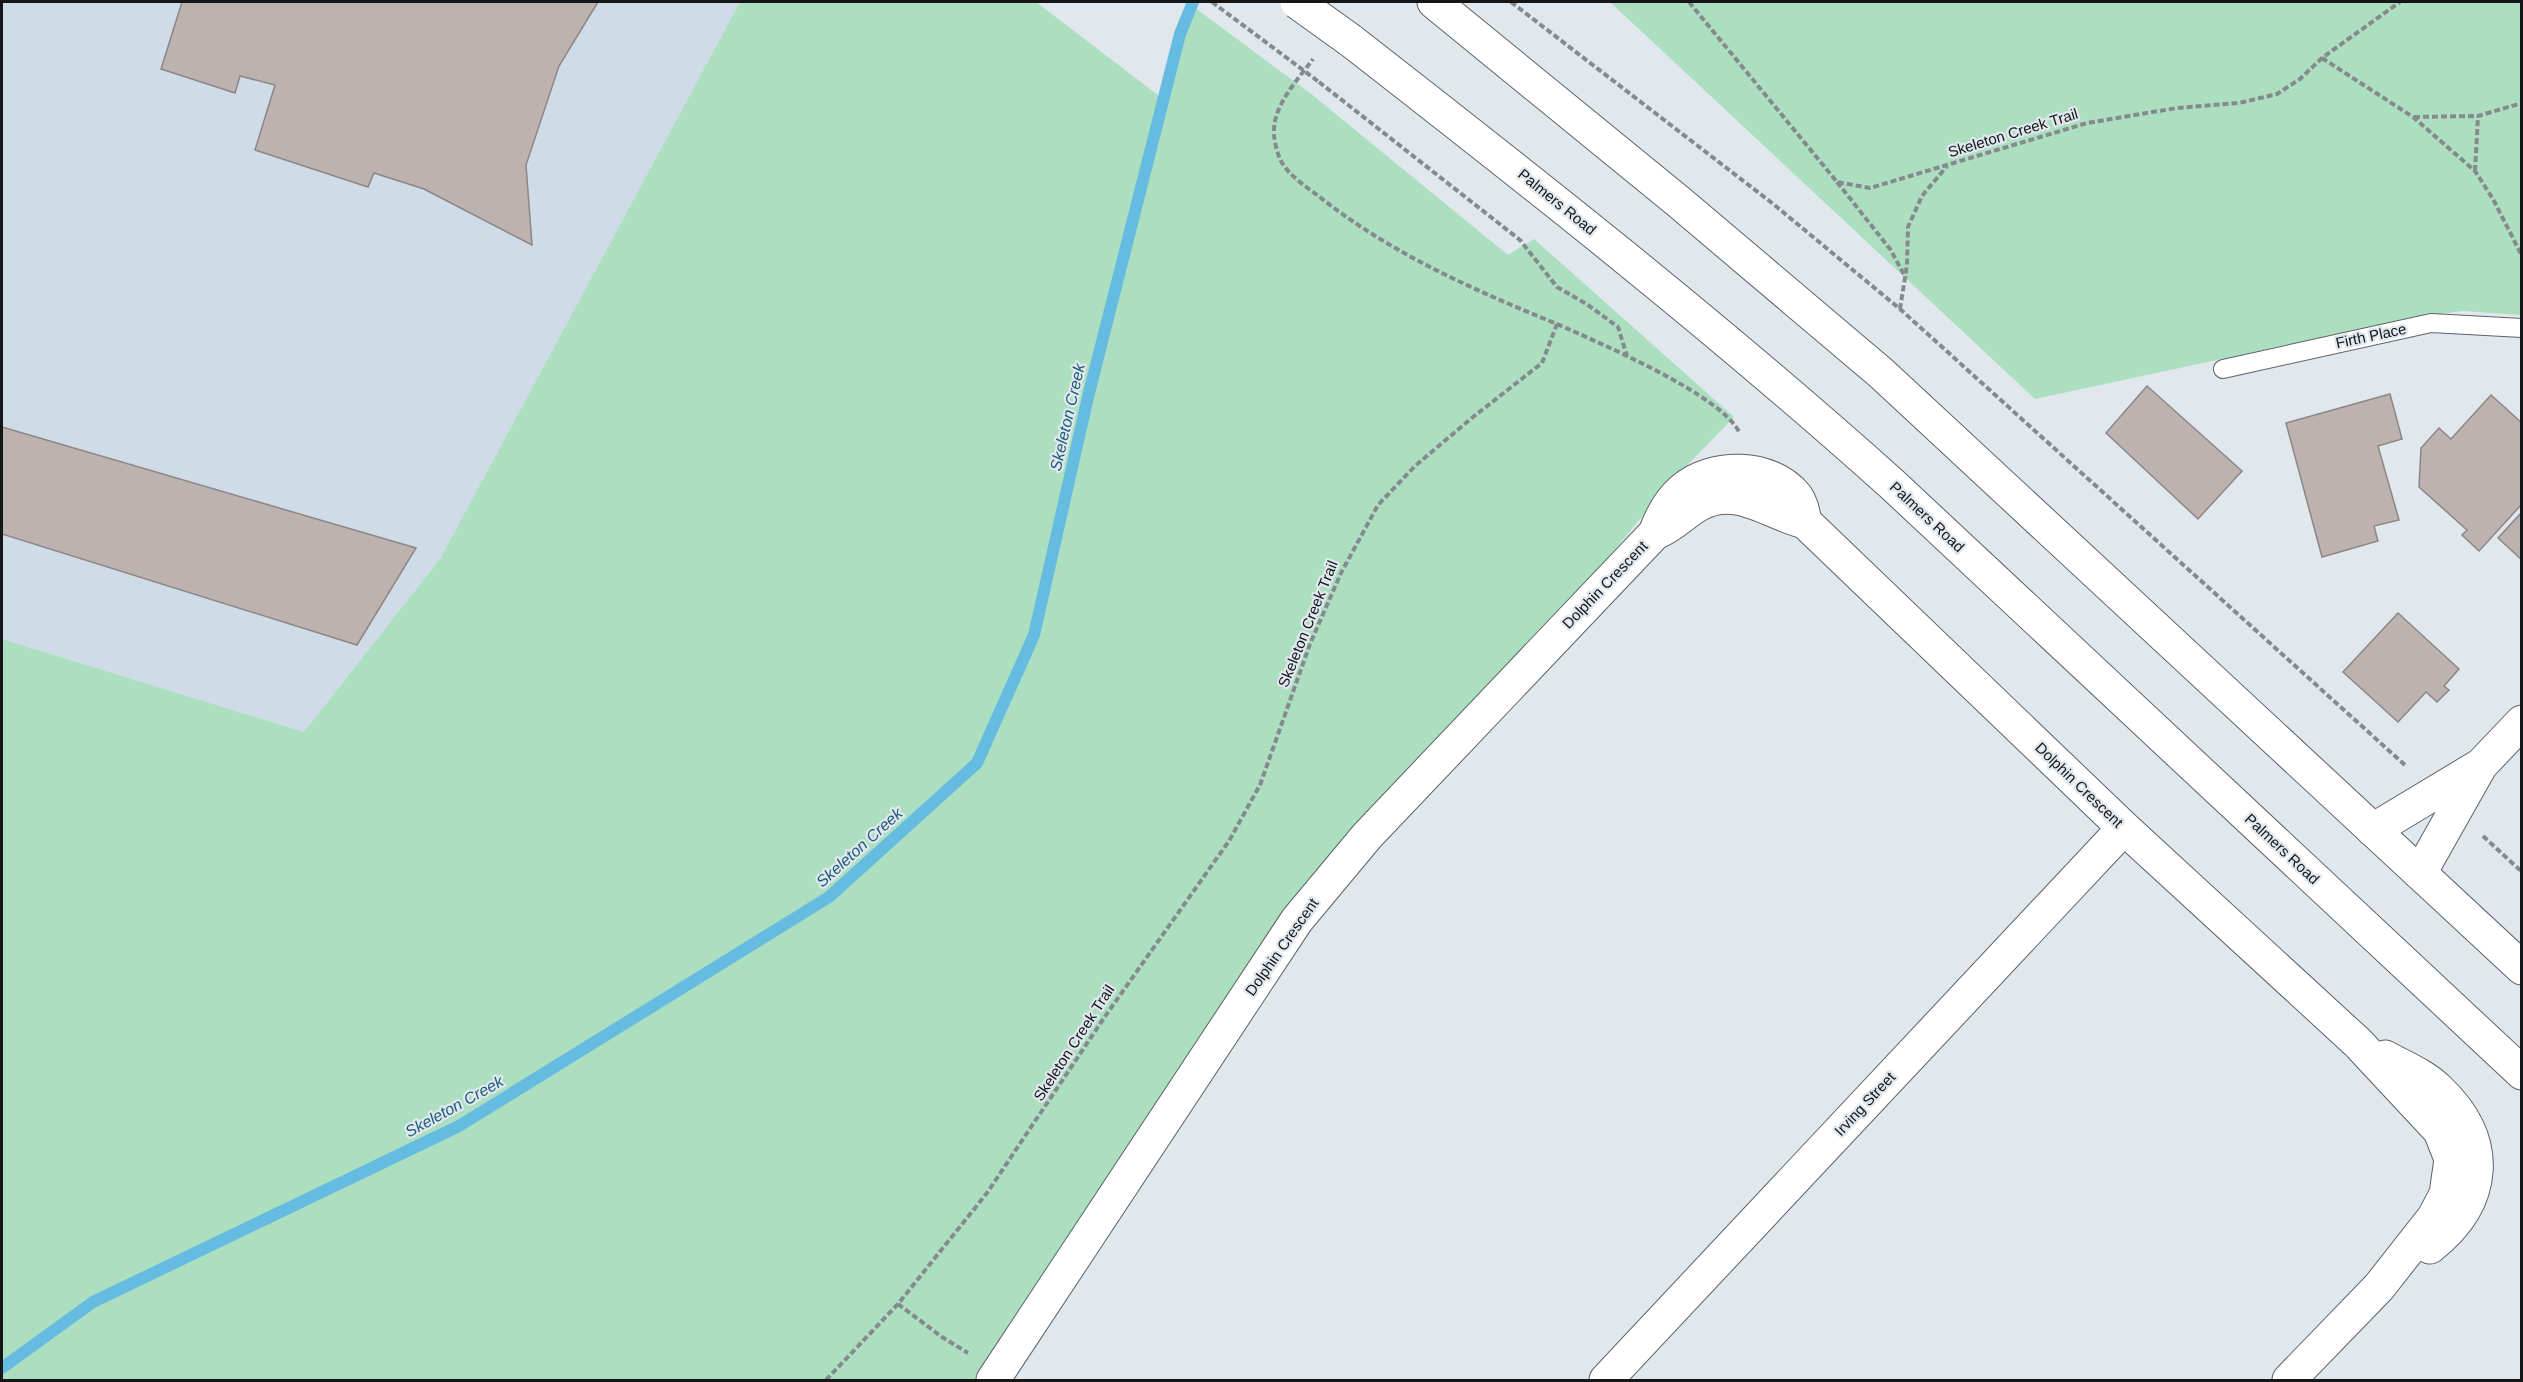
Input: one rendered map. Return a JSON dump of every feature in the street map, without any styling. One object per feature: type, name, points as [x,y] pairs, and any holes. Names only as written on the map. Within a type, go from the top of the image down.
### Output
[{"type":"street","name":"Palmers Road","points":[[1297,2],[1350,40],[1525,176],[1788,391],[1893,485],[2522,1073]]},
{"type":"street","points":[[1434,2],[1697,217],[1881,373],[2522,968]]},
{"type":"street","name":"Dolphin Crescent","points":[[995,1376],[1297,920],[1367,836],[1655,533],[1671,502],[1692,482],[1717,472],[1743,472],[1777,480],[1787,487],[1797,498],[1804,522]]},
{"type":"street","name":"Dolphin Crescent","points":[[1655,533],[1676,523],[1697,506],[1719,497],[1744,498],[1786,517],[1804,522],[2124,828],[2358,1043],[2440,1131],[2451,1159],[2446,1194],[2434,1217],[2379,1287],[2289,1380]]},
{"type":"street","points":[[2420,873],[2446,802],[2522,722]]},
{"type":"street","points":[[2373,830],[2446,802]]},
{"type":"street","name":"Irving Street","points":[[1606,1380],[2124,828]]},
{"type":"lane","name":"Firth Place","points":[[2223,369],[2431,323],[2522,328]]},
{"type":"path","points":[[1212,2],[1319,82],[1520,240],[1557,287],[1588,305],[1617,327],[1627,356]]},
{"type":"path","points":[[1511,2],[1772,203],[1900,309],[2522,872]]},
{"type":"path","points":[[1689,2],[1890,249],[1906,279]]},
{"type":"path","name":"Skeleton Creek Trail","points":[[1837,182],[1870,188],[2087,123],[2177,108],[2239,103],[2277,94],[2300,79],[2322,58],[2400,2]]},
{"type":"path","points":[[1317,53],[1280,107],[1274,132],[1281,161],[1292,175],[1337,211],[1423,264],[1473,290],[1557,324],[1627,356],[1707,400],[1737,428],[1743,445],[1743,472]]},
{"type":"path","points":[[2322,58],[2413,117],[2475,171],[2493,199],[2522,256]]},
{"type":"path","points":[[2413,117],[2478,116],[2522,104]]},
{"type":"path","points":[[2475,171],[2478,116]]},
{"type":"path","points":[[1900,309],[1906,279],[1908,227],[1922,196],[1948,165]]},
{"type":"path","name":"Skeleton Creek Trail","points":[[826,1380],[898,1304],[987,1193],[1106,1015],[1229,842],[1260,785],[1310,644],[1341,573],[1378,505],[1415,466],[1542,363],[1557,324]]},
{"type":"path","points":[[898,1304],[995,1376]]},
{"type":"shaded area","points":[[2,2],[740,2],[440,559],[304,732],[2,639]]},
{"type":"green space","points":[[740,2],[1036,2],[1163,99],[1180,34],[1191,5],[1310,93],[1508,255],[1534,239],[1734,417],[1668,485],[1579,593],[1309,884],[978,1380],[2,1380],[2,639],[304,732],[440,559]]},
{"type":"green space","points":[[1610,2],[2521,2],[2521,315],[2463,311],[2412,318],[2035,399]]},
{"type":"building","points":[[182,2],[598,2],[559,66],[526,165],[532,245],[424,189],[374,173],[368,187],[255,150],[275,85],[240,76],[235,93],[161,69]]},
{"type":"building","points":[[2147,386],[2242,471],[2198,519],[2106,433]]},
{"type":"building","points":[[2390,394],[2402,439],[2378,446],[2399,520],[2374,526],[2378,541],[2322,557],[2286,423]]},
{"type":"building","points":[[2491,395],[2522,423],[2522,504],[2479,551],[2462,535],[2467,530],[2419,487],[2421,448],[2439,428],[2451,439]]},
{"type":"building","points":[[2,427],[416,548],[357,645],[2,534]]},
{"type":"building","points":[[2522,512],[2522,560],[2498,538]]},
{"type":"building","points":[[2398,613],[2459,669],[2444,686],[2449,690],[2437,702],[2426,692],[2398,722],[2343,672]]},
{"type":"waterway","name":"Skeleton Creek","points":[[2,1368],[93,1302],[459,1126],[829,897],[977,763],[1034,635],[1088,397],[1180,34],[1193,2]]}]
